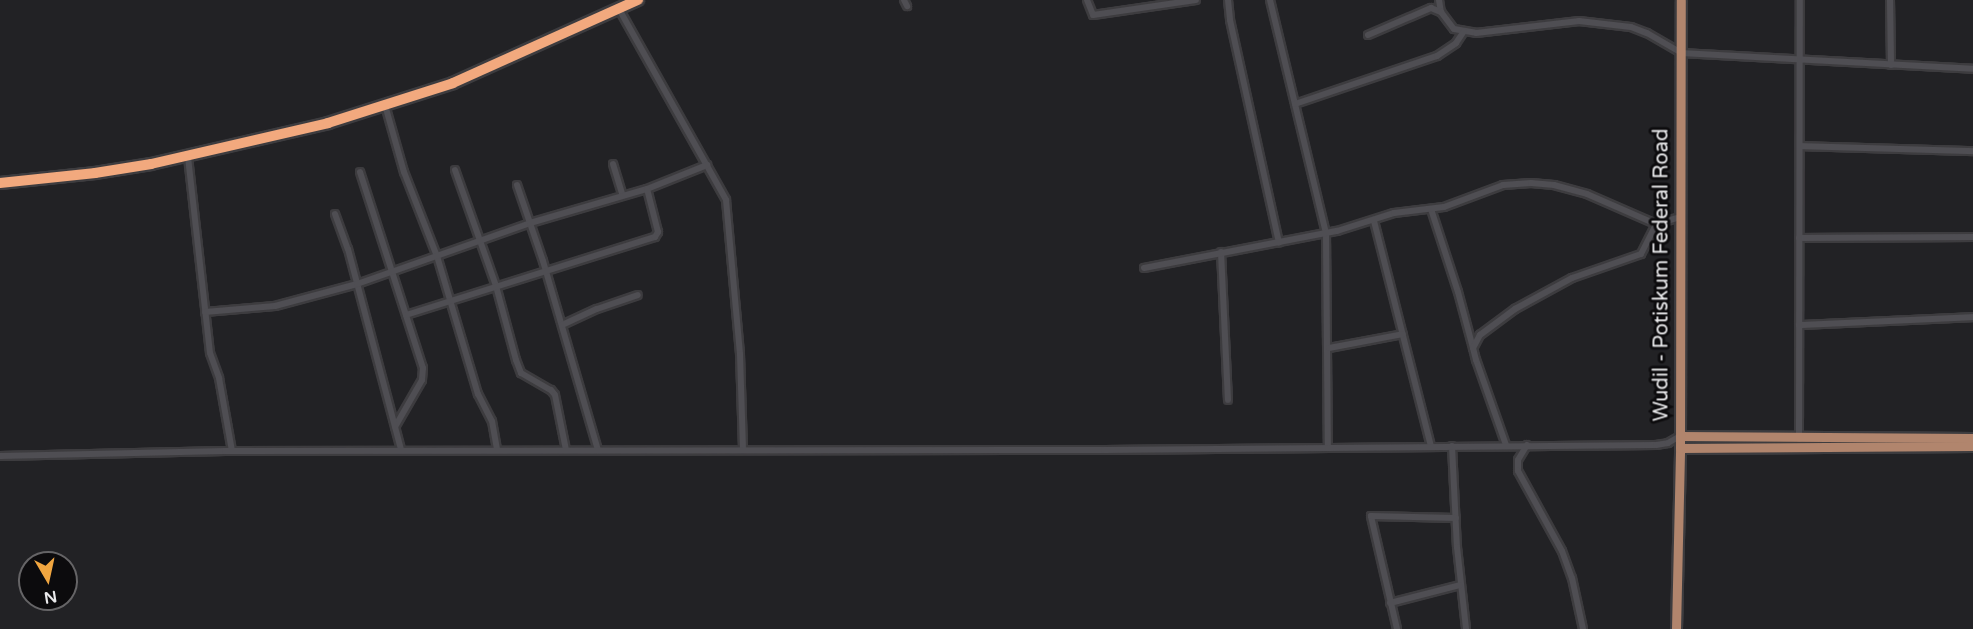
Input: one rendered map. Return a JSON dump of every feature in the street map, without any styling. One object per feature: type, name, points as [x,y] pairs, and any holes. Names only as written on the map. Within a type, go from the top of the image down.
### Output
[{"type":"highway","points":[[0,183],[95,173],[188,157],[282,135],[385,105],[510,59],[638,0]]},
{"type":"main road","name":"Wudil - Potiskum Federal Road","points":[[1681,0],[1680,436],[1799,439],[1973,438]]},
{"type":"main road","points":[[1676,629],[1680,436]]},
{"type":"main road","name":"Wudil - Potiskum Federal Road","points":[[1680,448],[1973,446]]},
{"type":"street","points":[[1087,0],[1093,15],[1196,0]]},
{"type":"street","points":[[1228,0],[1230,20],[1279,243]]},
{"type":"street","points":[[1270,0],[1326,233],[1329,348],[1328,447]]},
{"type":"street","points":[[1439,0],[1441,12],[1454,29],[1476,33],[1579,21],[1608,23],[1647,33],[1681,53],[1973,69]]},
{"type":"street","points":[[1799,439],[1800,0]]},
{"type":"street","points":[[1890,0],[1891,65]]},
{"type":"street","points":[[1368,34],[1431,8],[1441,12]]},
{"type":"street","points":[[619,9],[726,200],[740,354],[743,450]]},
{"type":"street","points":[[1295,104],[1437,56],[1456,43],[1464,31]]},
{"type":"street","points":[[385,105],[404,172],[437,256],[478,394],[492,421],[497,450]]},
{"type":"street","points":[[1800,146],[1973,151]]},
{"type":"street","points":[[188,157],[210,354],[219,378],[232,451]]},
{"type":"street","points":[[613,164],[622,194]]},
{"type":"street","points":[[205,312],[275,306],[357,284],[530,223],[579,210],[622,194],[647,189],[707,165]]},
{"type":"street","points":[[455,170],[496,286],[521,373],[551,390],[555,395],[566,450]]},
{"type":"street","points":[[360,172],[423,374],[409,406],[395,427]]},
{"type":"street","points":[[1144,268],[1326,233],[1374,221],[1394,213],[1431,209],[1457,203],[1472,195],[1503,185],[1531,183],[1554,185],[1587,194],[1656,224],[1680,217]]},
{"type":"street","points":[[517,185],[562,325],[598,450]]},
{"type":"street","points":[[406,315],[655,237],[658,232],[647,189]]},
{"type":"street","points":[[1431,209],[1458,292],[1473,348],[1506,446]]},
{"type":"street","points":[[335,214],[357,284],[401,450]]},
{"type":"street","points":[[1374,221],[1431,446]]},
{"type":"street","points":[[1473,348],[1480,335],[1515,309],[1572,278],[1641,254],[1656,224]]},
{"type":"street","points":[[1799,238],[1973,237]]},
{"type":"street","points":[[1221,252],[1228,400]]},
{"type":"street","points":[[562,325],[597,309],[638,295]]},
{"type":"street","points":[[1799,326],[1973,318]]},
{"type":"street","points":[[1329,348],[1403,334]]},
{"type":"street","points":[[0,456],[232,451],[1656,445],[1680,436]]},
{"type":"street","points":[[1527,445],[1518,460],[1518,471],[1562,551],[1572,578],[1583,629]]},
{"type":"street","points":[[1452,446],[1460,585],[1466,629]]},
{"type":"street","points":[[1397,629],[1371,516],[1456,518]]},
{"type":"street","points":[[1390,603],[1460,585]]}]
